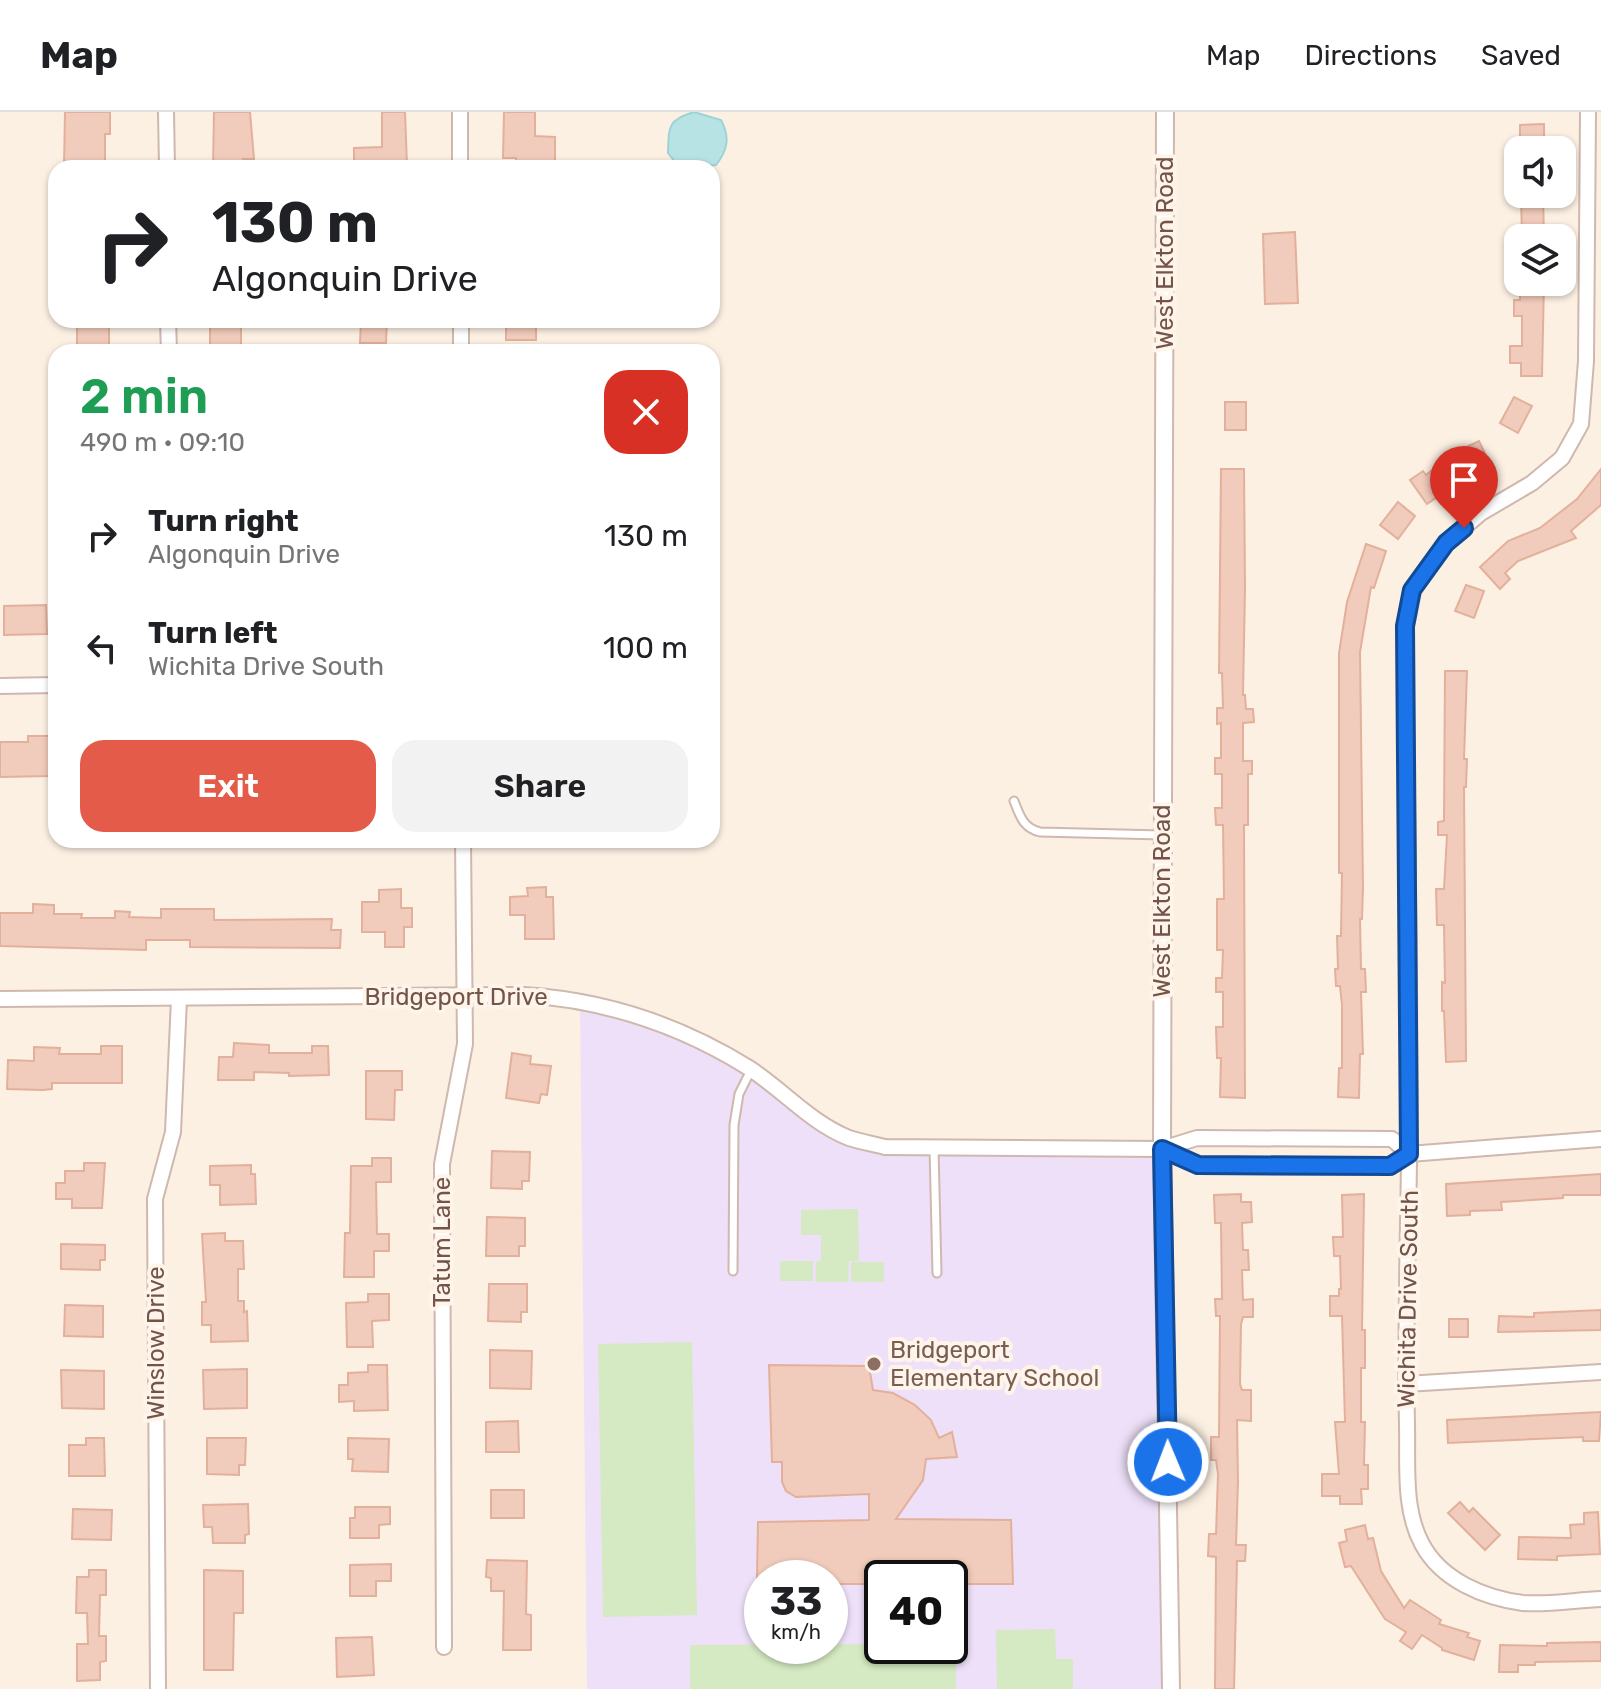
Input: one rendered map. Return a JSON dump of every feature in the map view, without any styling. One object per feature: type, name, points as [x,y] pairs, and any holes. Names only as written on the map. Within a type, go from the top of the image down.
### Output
[{"type":"street","points":[[166,112],[167,160]]},
{"type":"street","points":[[460,112],[460,160]]},
{"type":"street","name":"West Elkton Road","points":[[1165,112],[1162,1149],[1171,1689]]},
{"type":"street","name":"Wichita Drive South","points":[[1588,112],[1595,217],[1581,424],[1562,458],[1532,483],[1481,513],[1446,543],[1412,590],[1405,626],[1409,1154],[1406,1384],[1408,1484],[1412,1517],[1422,1545],[1441,1568],[1466,1587],[1498,1598],[1525,1603],[1601,1599]]},
{"type":"street","points":[[0,686],[48,685]]},
{"type":"street","name":"Tatum Lane","points":[[444,1647],[442,1164],[465,1044],[463,848]]},
{"type":"street","name":"Bridgeport Drive","points":[[0,999],[562,998],[614,1009],[704,1042],[751,1070],[816,1120],[849,1138],[885,1147],[1162,1149]]},
{"type":"street","name":"Winslow Drive","points":[[158,1689],[155,1199],[173,1132],[179,999]]},
{"type":"street","points":[[1162,1149],[1197,1138],[1392,1139],[1409,1154]]},
{"type":"street","points":[[1162,1149],[1198,1165],[1390,1166],[1409,1154],[1601,1139]]},
{"type":"street","points":[[1406,1384],[1601,1372]]},
{"type":"lane","points":[[1014,801],[1024,824],[1031,830],[1162,835]]},
{"type":"lane","points":[[733,1271],[734,1125],[739,1094],[751,1070]]},
{"type":"lane","points":[[934,1147],[937,1273]]},
{"type":"shaded area","name":"Bridgeport Elementary School","points":[[580,1002],[704,1042],[816,1120],[885,1147],[1162,1149],[1170,1689],[587,1689]]},
{"type":"green space","points":[[858,1209],[859,1261],[849,1261],[848,1282],[816,1282],[816,1262],[821,1261],[821,1235],[801,1235],[801,1210]]},
{"type":"green space","points":[[780,1261],[813,1261],[813,1281],[780,1281]]},
{"type":"green space","points":[[851,1262],[884,1262],[884,1282],[851,1282]]},
{"type":"green space","points":[[692,1342],[697,1615],[603,1617],[598,1344]]},
{"type":"green space","points":[[1055,1629],[1056,1659],[1073,1659],[1073,1689],[997,1689],[996,1630]]},
{"type":"green space","points":[[848,1644],[864,1644],[864,1664],[956,1664],[956,1689],[690,1689],[690,1645],[744,1645],[744,1664],[848,1664]]},
{"type":"water","points":[[694,112],[721,120],[726,143],[719,160],[674,160],[668,153],[669,137],[671,126],[679,118]]},
{"type":"building","points":[[65,112],[110,112],[110,134],[105,134],[105,160],[64,160]]},
{"type":"building","points":[[214,112],[250,112],[254,159],[213,160]]},
{"type":"building","points":[[382,112],[405,112],[407,160],[354,160],[354,148],[382,147]]},
{"type":"building","points":[[504,112],[535,112],[535,136],[555,137],[555,160],[503,158]]},
{"type":"building","points":[[1544,124],[1544,136],[1520,136],[1520,125]]},
{"type":"building","points":[[1521,208],[1543,208],[1544,224],[1522,224]]},
{"type":"building","points":[[1295,232],[1298,303],[1265,304],[1263,234]]},
{"type":"building","points":[[1520,296],[1544,296],[1542,376],[1521,376],[1521,363],[1510,363],[1510,346],[1522,346],[1522,316],[1514,316],[1514,300],[1520,300]]},
{"type":"building","points":[[77,328],[109,328],[109,344],[77,344]]},
{"type":"building","points":[[210,328],[241,328],[241,344],[210,344]]},
{"type":"building","points":[[361,328],[387,328],[386,343],[360,343]]},
{"type":"building","points":[[506,328],[536,328],[536,340],[506,340]]},
{"type":"building","points":[[1514,397],[1532,406],[1518,433],[1500,423]]},
{"type":"building","points":[[1225,402],[1246,402],[1246,430],[1225,430]]},
{"type":"building","points":[[1479,441],[1488,460],[1446,480],[1451,487],[1427,504],[1410,480],[1423,471],[1426,475],[1451,454]]},
{"type":"building","points":[[1221,469],[1244,469],[1243,695],[1246,709],[1253,709],[1254,722],[1243,723],[1243,761],[1252,761],[1252,774],[1248,774],[1248,825],[1244,825],[1245,1098],[1220,1097],[1221,1058],[1217,1058],[1216,1027],[1223,1027],[1223,992],[1216,992],[1216,978],[1222,978],[1223,950],[1217,950],[1217,899],[1224,899],[1223,825],[1216,825],[1215,808],[1222,808],[1222,774],[1215,774],[1215,758],[1221,758],[1221,723],[1217,724],[1217,708],[1223,708],[1222,673],[1219,673]]},
{"type":"building","points":[[1601,469],[1601,505],[1571,531],[1576,538],[1518,561],[1505,573],[1510,579],[1500,589],[1480,567],[1508,541],[1540,528],[1577,499]]},
{"type":"building","points":[[1398,502],[1415,516],[1398,539],[1380,525]]},
{"type":"building","points":[[1366,544],[1386,551],[1374,588],[1371,587],[1360,652],[1363,888],[1360,919],[1361,969],[1365,969],[1366,992],[1361,992],[1363,1054],[1360,1054],[1359,1098],[1338,1097],[1339,1068],[1342,1068],[1342,1005],[1335,969],[1338,969],[1337,936],[1341,936],[1342,873],[1339,873],[1339,653],[1347,602]]},
{"type":"building","points":[[1466,585],[1484,591],[1474,618],[1455,611]]},
{"type":"building","points":[[46,605],[47,634],[4,635],[4,606]]},
{"type":"building","points":[[1445,671],[1467,671],[1464,759],[1467,759],[1464,787],[1466,1061],[1446,1062],[1442,1011],[1444,925],[1437,925],[1436,889],[1444,889],[1447,835],[1438,835],[1438,822],[1444,821]]},
{"type":"building","points":[[28,736],[48,736],[48,776],[0,777],[0,742],[28,742]]},
{"type":"building","points":[[546,887],[546,897],[553,897],[554,939],[525,939],[525,915],[510,915],[510,897],[528,896],[527,888]]},
{"type":"building","points":[[401,889],[401,908],[412,908],[412,927],[404,927],[404,947],[385,947],[385,932],[362,932],[362,902],[379,902],[379,890]]},
{"type":"building","points":[[33,904],[54,905],[54,914],[82,914],[81,918],[115,918],[115,911],[130,912],[129,917],[161,918],[161,909],[214,909],[214,920],[332,919],[331,930],[341,930],[340,948],[190,947],[190,940],[146,940],[146,950],[0,946],[0,913],[33,913]]},
{"type":"building","points":[[234,1043],[269,1045],[269,1053],[312,1053],[312,1046],[328,1046],[329,1075],[289,1076],[289,1073],[254,1072],[254,1080],[218,1080],[219,1057],[233,1057]]},
{"type":"building","points":[[101,1046],[122,1046],[122,1083],[52,1083],[52,1089],[7,1089],[8,1060],[34,1061],[34,1047],[60,1048],[59,1054],[101,1054]]},
{"type":"building","points":[[512,1053],[531,1056],[530,1064],[551,1066],[547,1095],[541,1094],[539,1103],[506,1098]]},
{"type":"building","points":[[366,1071],[402,1071],[402,1090],[395,1090],[394,1120],[366,1119]]},
{"type":"building","points":[[492,1151],[530,1152],[529,1181],[522,1181],[522,1189],[491,1188]]},
{"type":"building","points":[[372,1158],[391,1158],[391,1182],[376,1182],[377,1234],[389,1234],[389,1251],[374,1251],[374,1277],[344,1277],[345,1233],[350,1233],[351,1166],[372,1166]]},
{"type":"building","points":[[84,1163],[105,1163],[102,1208],[72,1208],[72,1199],[56,1199],[56,1183],[65,1183],[65,1171],[84,1171]]},
{"type":"building","points":[[251,1165],[251,1174],[255,1174],[256,1204],[220,1205],[220,1185],[210,1185],[210,1166]]},
{"type":"building","points":[[1601,1174],[1601,1195],[1563,1195],[1563,1198],[1501,1202],[1502,1210],[1470,1211],[1470,1215],[1447,1216],[1446,1184]]},
{"type":"building","points":[[1241,1194],[1241,1202],[1251,1202],[1252,1222],[1242,1223],[1243,1250],[1248,1250],[1249,1270],[1242,1270],[1243,1300],[1253,1299],[1253,1317],[1243,1317],[1241,1324],[1240,1384],[1242,1390],[1251,1390],[1251,1421],[1237,1420],[1236,1545],[1246,1545],[1245,1561],[1237,1561],[1234,1689],[1215,1689],[1216,1557],[1208,1556],[1209,1534],[1216,1534],[1218,1474],[1216,1460],[1211,1460],[1211,1437],[1219,1437],[1220,1316],[1216,1316],[1215,1299],[1222,1299],[1221,1223],[1215,1223],[1214,1195]]},
{"type":"building","points":[[1364,1194],[1362,1330],[1365,1330],[1365,1368],[1361,1368],[1361,1422],[1365,1422],[1364,1465],[1368,1465],[1368,1489],[1361,1489],[1362,1504],[1340,1504],[1340,1496],[1322,1496],[1322,1474],[1339,1474],[1335,1422],[1345,1422],[1342,1316],[1330,1316],[1330,1296],[1339,1296],[1341,1289],[1340,1256],[1334,1256],[1333,1237],[1343,1237],[1342,1195]]},
{"type":"building","points":[[487,1217],[525,1218],[525,1246],[519,1246],[519,1256],[486,1256]]},
{"type":"building","points":[[225,1233],[225,1241],[243,1241],[244,1269],[238,1269],[238,1301],[244,1301],[244,1312],[247,1311],[248,1341],[211,1342],[211,1325],[202,1325],[202,1302],[206,1302],[202,1234]]},
{"type":"building","points":[[61,1244],[105,1245],[105,1260],[100,1260],[100,1270],[61,1269]]},
{"type":"building","points":[[489,1284],[527,1284],[527,1312],[521,1312],[521,1322],[488,1321]]},
{"type":"building","points":[[368,1294],[389,1294],[389,1320],[372,1321],[373,1347],[347,1347],[346,1303],[368,1302]]},
{"type":"building","points":[[65,1305],[103,1306],[103,1337],[64,1336]]},
{"type":"building","points":[[1601,1310],[1601,1330],[1498,1332],[1499,1316],[1534,1317],[1534,1313]]},
{"type":"building","points":[[1449,1319],[1468,1319],[1468,1337],[1449,1337]]},
{"type":"building","points":[[490,1350],[532,1351],[531,1389],[490,1388]]},
{"type":"building","points":[[368,1365],[387,1365],[388,1410],[354,1411],[354,1401],[339,1402],[339,1385],[348,1385],[348,1373],[368,1372]]},
{"type":"building","points":[[769,1365],[869,1366],[873,1390],[893,1393],[915,1405],[931,1420],[939,1438],[952,1432],[957,1457],[926,1459],[923,1480],[896,1519],[1011,1520],[1013,1584],[968,1584],[968,1560],[864,1560],[864,1584],[848,1584],[848,1560],[757,1560],[758,1522],[869,1520],[869,1494],[796,1497],[786,1491],[782,1482],[782,1462],[772,1462]]},
{"type":"building","points":[[247,1369],[247,1408],[204,1409],[203,1370]]},
{"type":"building","points":[[61,1370],[104,1371],[104,1409],[62,1408]]},
{"type":"building","points":[[1601,1412],[1599,1441],[1583,1441],[1583,1437],[1448,1443],[1447,1420]]},
{"type":"building","points":[[518,1421],[519,1452],[486,1452],[486,1422]]},
{"type":"building","points":[[86,1438],[104,1438],[105,1476],[69,1476],[69,1445],[86,1445]]},
{"type":"building","points":[[207,1438],[246,1438],[245,1465],[239,1465],[239,1475],[207,1474]]},
{"type":"building","points":[[348,1438],[389,1439],[388,1472],[352,1471],[353,1459],[348,1459]]},
{"type":"building","points":[[491,1490],[524,1490],[524,1518],[491,1518]]},
{"type":"building","points":[[1460,1502],[1469,1512],[1473,1508],[1500,1535],[1485,1550],[1448,1513]]},
{"type":"building","points":[[248,1504],[249,1534],[245,1535],[245,1543],[213,1543],[212,1527],[204,1527],[203,1505]]},
{"type":"building","points":[[355,1507],[390,1507],[390,1524],[379,1525],[379,1538],[350,1538],[350,1518],[355,1518]]},
{"type":"building","points":[[73,1509],[112,1510],[111,1540],[72,1539]]},
{"type":"building","points":[[1598,1512],[1600,1554],[1557,1556],[1557,1560],[1518,1559],[1519,1537],[1571,1538],[1570,1525],[1584,1524],[1584,1513]]},
{"type":"building","points":[[1365,1525],[1368,1539],[1373,1538],[1381,1571],[1404,1608],[1410,1600],[1441,1620],[1439,1624],[1469,1633],[1467,1637],[1480,1641],[1474,1660],[1442,1650],[1422,1635],[1412,1649],[1400,1641],[1406,1632],[1385,1619],[1351,1566],[1345,1567],[1339,1543],[1347,1541],[1345,1530]]},
{"type":"building","points":[[487,1560],[527,1561],[526,1614],[531,1615],[531,1650],[503,1650],[504,1591],[491,1591],[491,1578],[486,1577]]},
{"type":"building","points":[[391,1564],[391,1581],[376,1581],[376,1596],[350,1596],[350,1565]]},
{"type":"building","points":[[89,1570],[106,1570],[106,1595],[100,1595],[99,1636],[106,1636],[106,1661],[100,1662],[100,1680],[77,1681],[77,1644],[88,1644],[87,1613],[76,1613],[77,1577],[89,1577]]},
{"type":"building","points":[[204,1570],[243,1571],[243,1613],[234,1613],[233,1670],[204,1670]]},
{"type":"building","points":[[372,1637],[374,1675],[337,1677],[336,1638]]},
{"type":"building","points":[[1601,1642],[1601,1661],[1535,1662],[1535,1665],[1518,1665],[1518,1672],[1499,1672],[1500,1645]]},
{"type":"place","name":"Bridgeport Elementary School","points":[[874,1364]]},
{"type":"route","points":[[1168,1462],[1162,1149],[1198,1165],[1390,1166],[1409,1154],[1405,626],[1412,590],[1446,543],[1464,528]]}]
